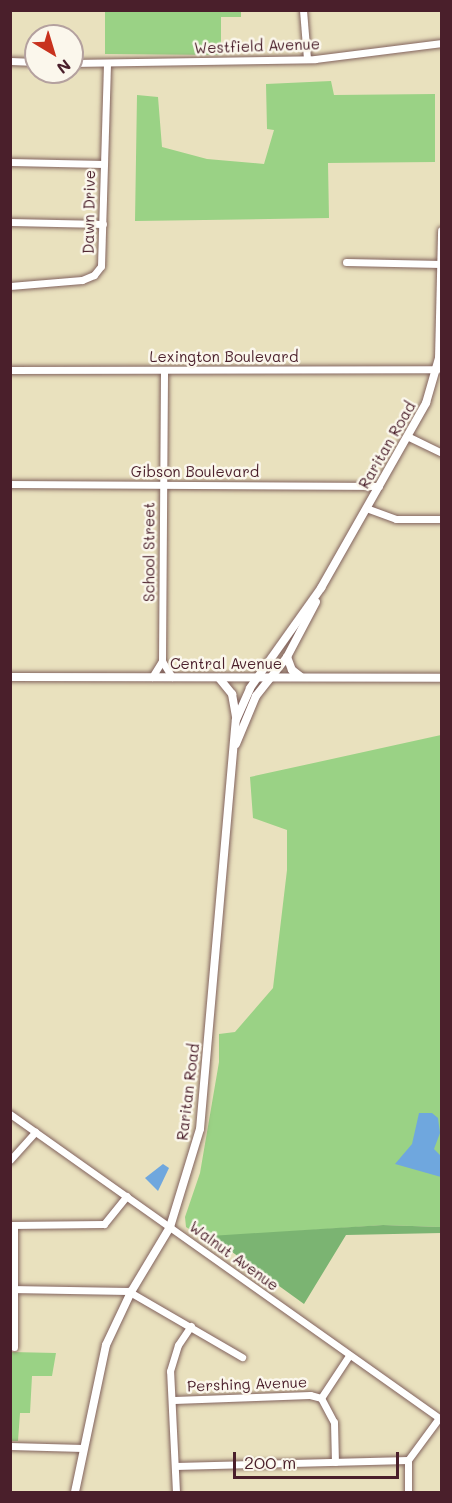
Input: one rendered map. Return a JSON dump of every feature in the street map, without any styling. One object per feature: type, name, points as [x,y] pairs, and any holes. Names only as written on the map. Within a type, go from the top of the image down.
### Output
[{"type":"main road","name":"Raritan Road","points":[[236,744],[253,702],[287,657],[321,588],[409,437],[426,403],[436,369],[441,231]]},
{"type":"main road","name":"Raritan Road","points":[[75,1492],[103,1356],[131,1292],[170,1227],[200,1130],[236,744],[236,720],[258,677],[321,588]]},
{"type":"main road","points":[[287,657],[292,670],[301,677]]},
{"type":"main road","name":"Central Avenue","points":[[10,677],[441,678]]},
{"type":"main road","points":[[219,678],[232,694],[236,720]]},
{"type":"street","points":[[303,10],[307,59]]},
{"type":"street","name":"Westfield Avenue","points":[[84,63],[307,59],[441,43]]},
{"type":"street","name":"Dawn Drive","points":[[10,286],[89,278],[98,271],[103,260],[107,63]]},
{"type":"street","points":[[10,162],[104,164]]},
{"type":"street","points":[[10,222],[103,224]]},
{"type":"street","points":[[346,262],[441,264]]},
{"type":"street","name":"Lexington Boulevard","points":[[10,370],[436,369]]},
{"type":"street","name":"School Street","points":[[162,661],[164,370]]},
{"type":"street","points":[[409,437],[441,453]]},
{"type":"street","name":"Gibson Boulevard","points":[[10,484],[379,486]]},
{"type":"street","points":[[366,508],[396,519],[441,519]]},
{"type":"street","points":[[152,677],[162,661],[172,677]]},
{"type":"street","name":"Walnut Avenue","points":[[10,1114],[348,1357],[440,1419]]},
{"type":"street","points":[[10,1160],[34,1132]]},
{"type":"street","points":[[14,1347],[12,1225],[104,1224],[127,1196]]},
{"type":"street","points":[[12,1289],[131,1292],[242,1357]]},
{"type":"street","points":[[176,1492],[174,1400],[170,1371],[173,1357],[191,1326]]},
{"type":"street","points":[[335,1462],[334,1422],[321,1398],[348,1357]]},
{"type":"street","name":"Pershing Avenue","points":[[174,1400],[310,1395],[321,1398]]},
{"type":"street","points":[[408,1492],[408,1460],[440,1419]]},
{"type":"street","points":[[10,1446],[83,1448]]},
{"type":"street","points":[[175,1466],[408,1460]]},
{"type":"green space","points":[[241,10],[241,17],[221,17],[221,55],[105,54],[105,11]]},
{"type":"green space","points":[[331,81],[334,95],[435,94],[435,162],[328,163],[329,218],[135,221],[137,95],[158,97],[162,147],[207,159],[264,164],[274,130],[267,129],[266,84]]},
{"type":"green space","points":[[441,735],[441,1227],[383,1225],[202,1238],[186,1227],[185,1217],[200,1173],[219,1062],[219,1034],[235,1032],[273,988],[287,870],[287,830],[253,818],[250,777]]},
{"type":"green space","points":[[383,1225],[441,1227],[441,1233],[346,1235],[304,1304],[210,1236]]},
{"type":"green space","points":[[11,1352],[56,1353],[52,1376],[32,1376],[30,1413],[20,1413],[18,1441],[11,1441]]},
{"type":"water","points":[[419,1113],[432,1113],[438,1118],[440,1133],[434,1149],[441,1156],[441,1177],[395,1164],[412,1144]]},
{"type":"water","points":[[163,1164],[169,1168],[158,1191],[145,1178]]}]
